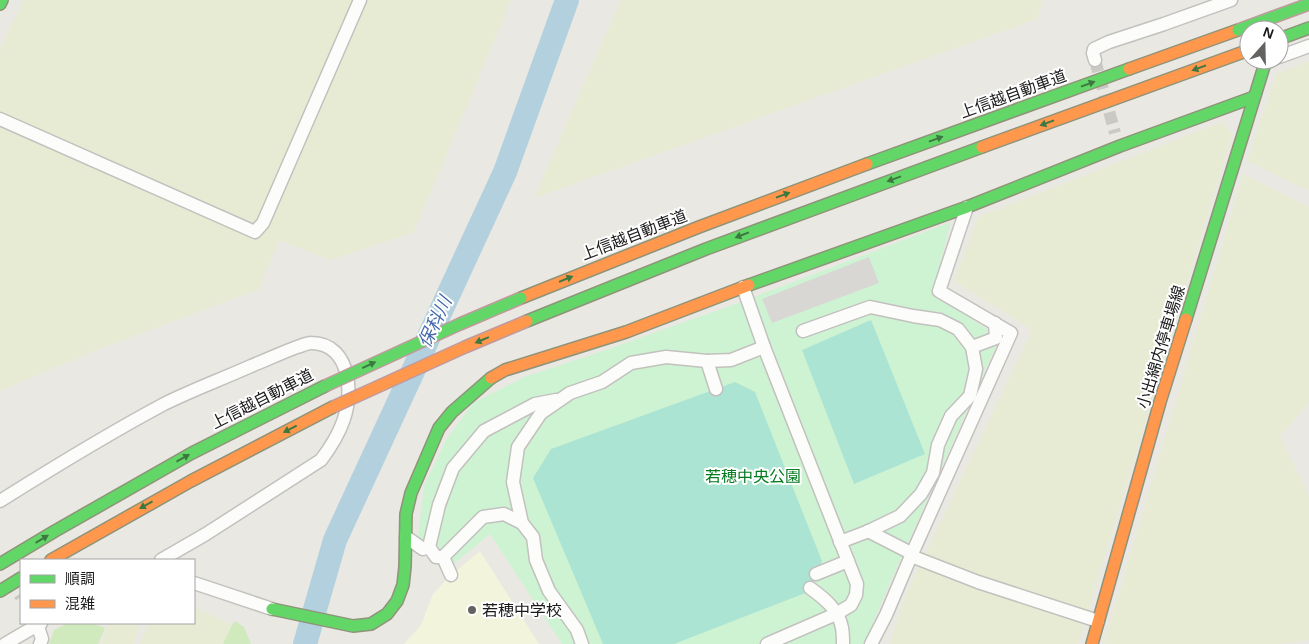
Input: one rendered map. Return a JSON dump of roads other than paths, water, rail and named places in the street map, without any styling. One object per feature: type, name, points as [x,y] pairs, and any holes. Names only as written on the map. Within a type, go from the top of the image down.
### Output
[{"type":"main road","points":[[0,4],[2,0]]},
{"type":"main road","points":[[1277,20],[1282,0]]},
{"type":"main road","name":"上信越自動車道","points":[[0,564],[192,453],[325,386],[452,327],[656,243],[774,198],[1309,4]]},
{"type":"main road","points":[[1289,35],[1309,28]]},
{"type":"main road","points":[[53,559],[204,473],[334,407],[465,347],[599,291],[782,220],[1239,54]]},
{"type":"main road","name":"小出綿内停車場線","points":[[1092,644],[1160,402],[1254,97],[1264,70]]},
{"type":"main road","points":[[272,610],[353,626],[371,624],[388,614],[397,601],[403,585],[406,514],[410,493],[440,428],[457,407],[487,381],[505,370],[626,332],[743,287],[967,207],[1120,146],[1254,97]]},
{"type":"main road","points":[[1114,133],[1120,146]]},
{"type":"main road","points":[[0,591],[20,579]]},
{"type":"street","points":[[0,119],[254,232],[263,223],[360,0]]},
{"type":"street","points":[[1096,60],[1093,53],[1094,49],[1109,42],[1231,0]]},
{"type":"street","points":[[1289,54],[1309,46]]},
{"type":"street","points":[[871,644],[886,615],[909,553],[1011,333],[939,291],[967,207]]},
{"type":"street","points":[[743,287],[764,348],[857,584],[852,606],[767,644]]},
{"type":"street","points":[[803,331],[870,307],[940,320],[958,329],[972,347],[976,369],[970,396],[951,416],[938,445],[932,473],[921,494],[900,516],[840,542]]},
{"type":"street","points":[[995,323],[996,338],[1003,351]]},
{"type":"street","points":[[972,347],[996,338]]},
{"type":"street","points":[[0,500],[83,449],[166,403],[285,351],[310,343],[323,345],[337,353],[345,367],[349,386],[347,412],[332,446],[322,460],[206,534],[162,559]]},
{"type":"street","points":[[522,523],[513,482],[518,446],[540,413],[570,393],[602,382],[630,363],[666,357],[707,361],[731,360],[764,348]]},
{"type":"street","points":[[707,361],[716,389]]},
{"type":"street","points":[[561,399],[535,404],[484,431],[453,468],[438,505],[429,547],[436,557],[443,557],[483,517],[504,514],[522,523],[533,537],[536,560],[549,591],[577,630],[582,644]]},
{"type":"street","points":[[868,531],[909,553],[978,582],[1098,621]]},
{"type":"street","points":[[406,537],[423,549],[429,547]]},
{"type":"street","points":[[443,557],[451,574]]},
{"type":"street","points":[[816,574],[848,562]]},
{"type":"street","points":[[195,583],[272,610]]},
{"type":"street","points":[[810,588],[826,599],[836,614],[842,627],[843,644]]},
{"type":"street","points":[[5,644],[39,624],[42,639],[40,644]]},
{"type":"waterway","name":"保科川","points":[[305,644],[335,540],[505,172],[567,0]]},
{"type":"tunnel","points":[[1095,60],[1115,133]]},
{"type":"tunnel","points":[[10,579],[20,595]]},
{"type":"place","name":"若穂中学校","points":[[472,610]]},
{"type":"park label","name":"若穂中央公園","points":[[753,476]]}]
